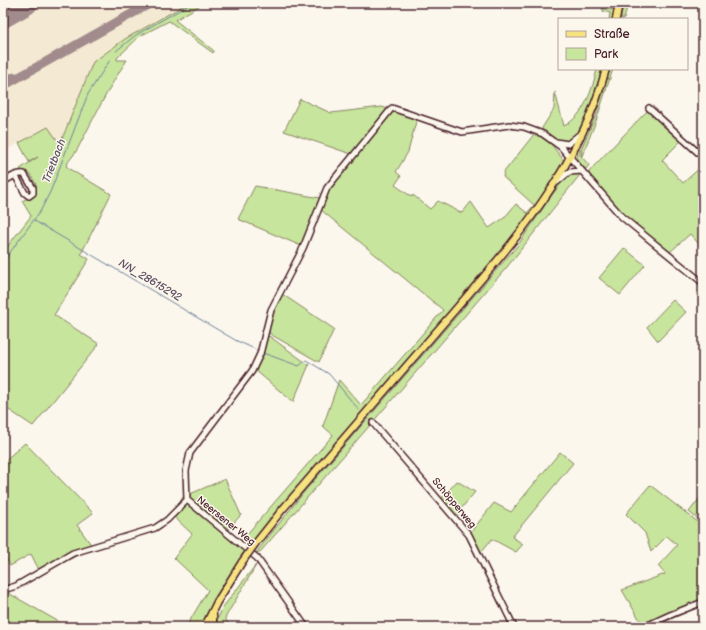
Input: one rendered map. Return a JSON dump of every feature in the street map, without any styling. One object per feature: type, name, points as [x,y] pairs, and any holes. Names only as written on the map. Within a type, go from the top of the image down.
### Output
[{"type":"main road","points":[[616,18],[619,3]]},
{"type":"main road","points":[[214,608],[213,627],[203,626],[242,562],[282,510],[500,258],[534,215],[570,158],[587,123],[606,70]]},
{"type":"street","points":[[187,500],[186,472],[190,453],[252,371],[260,354],[272,310],[304,248],[327,188],[392,108],[462,132],[509,125],[536,131],[554,141],[564,144],[572,142],[587,123]]},
{"type":"street","points":[[649,108],[703,157]]},
{"type":"street","points":[[554,141],[582,170],[619,215],[703,283]]},
{"type":"street","points":[[556,182],[569,172],[582,170]]},
{"type":"street","points":[[3,182],[15,175]]},
{"type":"street","name":"Schöpperweg","points":[[373,423],[469,535],[514,627]]},
{"type":"street","name":"Neersener Weg","points":[[3,590],[16,586],[73,553],[155,528],[167,520],[187,500],[257,558],[306,627]]},
{"type":"street","points":[[644,627],[703,602]]},
{"type":"shaded area","points":[[3,3],[188,3],[125,39],[93,62],[60,144],[48,127],[3,152]]},
{"type":"green space","points":[[188,3],[204,3],[175,20],[214,51],[213,53],[169,21],[140,36],[117,58],[117,60],[127,60],[107,92],[77,150],[66,166],[111,194],[81,254],[89,259],[54,315],[99,344],[33,426],[3,406],[3,252],[31,216],[22,201],[28,198],[27,197],[34,195],[35,188],[37,186],[30,174],[28,175],[22,172],[20,169],[38,157],[29,162],[19,143],[48,127],[60,144],[93,62],[125,39]]},
{"type":"green space","points":[[601,3],[604,3],[604,9],[612,10],[613,3],[616,3],[613,18],[609,18],[610,13],[603,11]]},
{"type":"green space","points":[[623,3],[628,3],[624,18],[621,18]]},
{"type":"green space","points":[[597,70],[602,70],[585,118],[575,136],[570,141],[559,141],[543,130],[542,128],[554,109],[555,92],[564,126],[582,109],[593,85]]},
{"type":"green space","points":[[610,70],[613,70],[596,121],[582,156],[581,149],[596,115]]},
{"type":"green space","points":[[300,99],[331,113],[382,107],[417,118],[408,152],[396,172],[401,176],[395,185],[412,197],[413,195],[430,209],[438,201],[462,213],[471,202],[489,228],[504,218],[516,204],[527,213],[534,205],[503,177],[504,172],[535,133],[551,144],[565,162],[514,238],[304,479],[305,480],[253,543],[251,542],[241,556],[243,557],[205,623],[199,627],[186,627],[208,590],[174,558],[192,534],[170,513],[183,497],[225,479],[241,515],[226,531],[240,542],[333,435],[323,426],[339,380],[361,405],[443,310],[321,210],[306,248],[238,219],[255,186],[320,198],[326,186],[351,154],[284,131]]},
{"type":"green space","points":[[648,110],[682,140],[662,160],[683,183],[703,165],[703,242],[701,244],[698,243],[690,234],[670,252],[628,219],[589,176],[589,172],[593,167]]},
{"type":"green space","points":[[578,149],[580,149],[580,155],[589,165],[586,169],[577,159]]},
{"type":"green space","points":[[569,173],[579,173],[579,176],[507,267],[261,551],[255,554],[304,492],[518,245]]},
{"type":"green space","points":[[624,248],[645,265],[620,295],[599,278]]},
{"type":"green space","points":[[282,294],[334,329],[319,362],[270,334],[270,318]]},
{"type":"green space","points":[[673,300],[686,312],[658,341],[647,327]]},
{"type":"green space","points":[[269,336],[309,365],[293,402],[255,370]]},
{"type":"green space","points":[[25,443],[93,513],[77,525],[95,550],[82,553],[41,574],[31,554],[10,566],[3,551],[3,462]]},
{"type":"green space","points":[[560,452],[573,463],[512,537],[523,544],[516,552],[492,539],[480,553],[470,533],[494,503],[511,512]]},
{"type":"green space","points":[[457,481],[475,492],[455,516],[441,499]]},
{"type":"green space","points":[[650,485],[703,526],[703,605],[653,627],[644,627],[622,590],[665,574],[658,566],[677,545],[667,536],[651,552],[645,533],[626,514]]},
{"type":"green space","points":[[703,494],[703,523],[689,512]]},
{"type":"green space","points":[[258,562],[225,618],[230,627],[218,627],[217,620],[223,607]]},
{"type":"green space","points":[[3,590],[68,627],[3,627]]},
{"type":"waterway","name":"Trietbach","points":[[116,51],[136,35],[192,3]]},
{"type":"waterway","name":"Trietbach","points":[[3,262],[41,210],[51,190],[88,94],[110,60]]},
{"type":"waterway","name":"NN_28615292","points":[[33,220],[235,340],[259,351]]},
{"type":"waterway","name":"NN_28615292","points":[[263,353],[299,366],[306,360],[329,374],[359,410]]},
{"type":"taxiway","points":[[3,86],[151,3]]},
{"type":"taxiway","points":[[3,74],[8,78],[18,77]]},
{"type":"runway","points":[[3,16],[26,3]]}]
